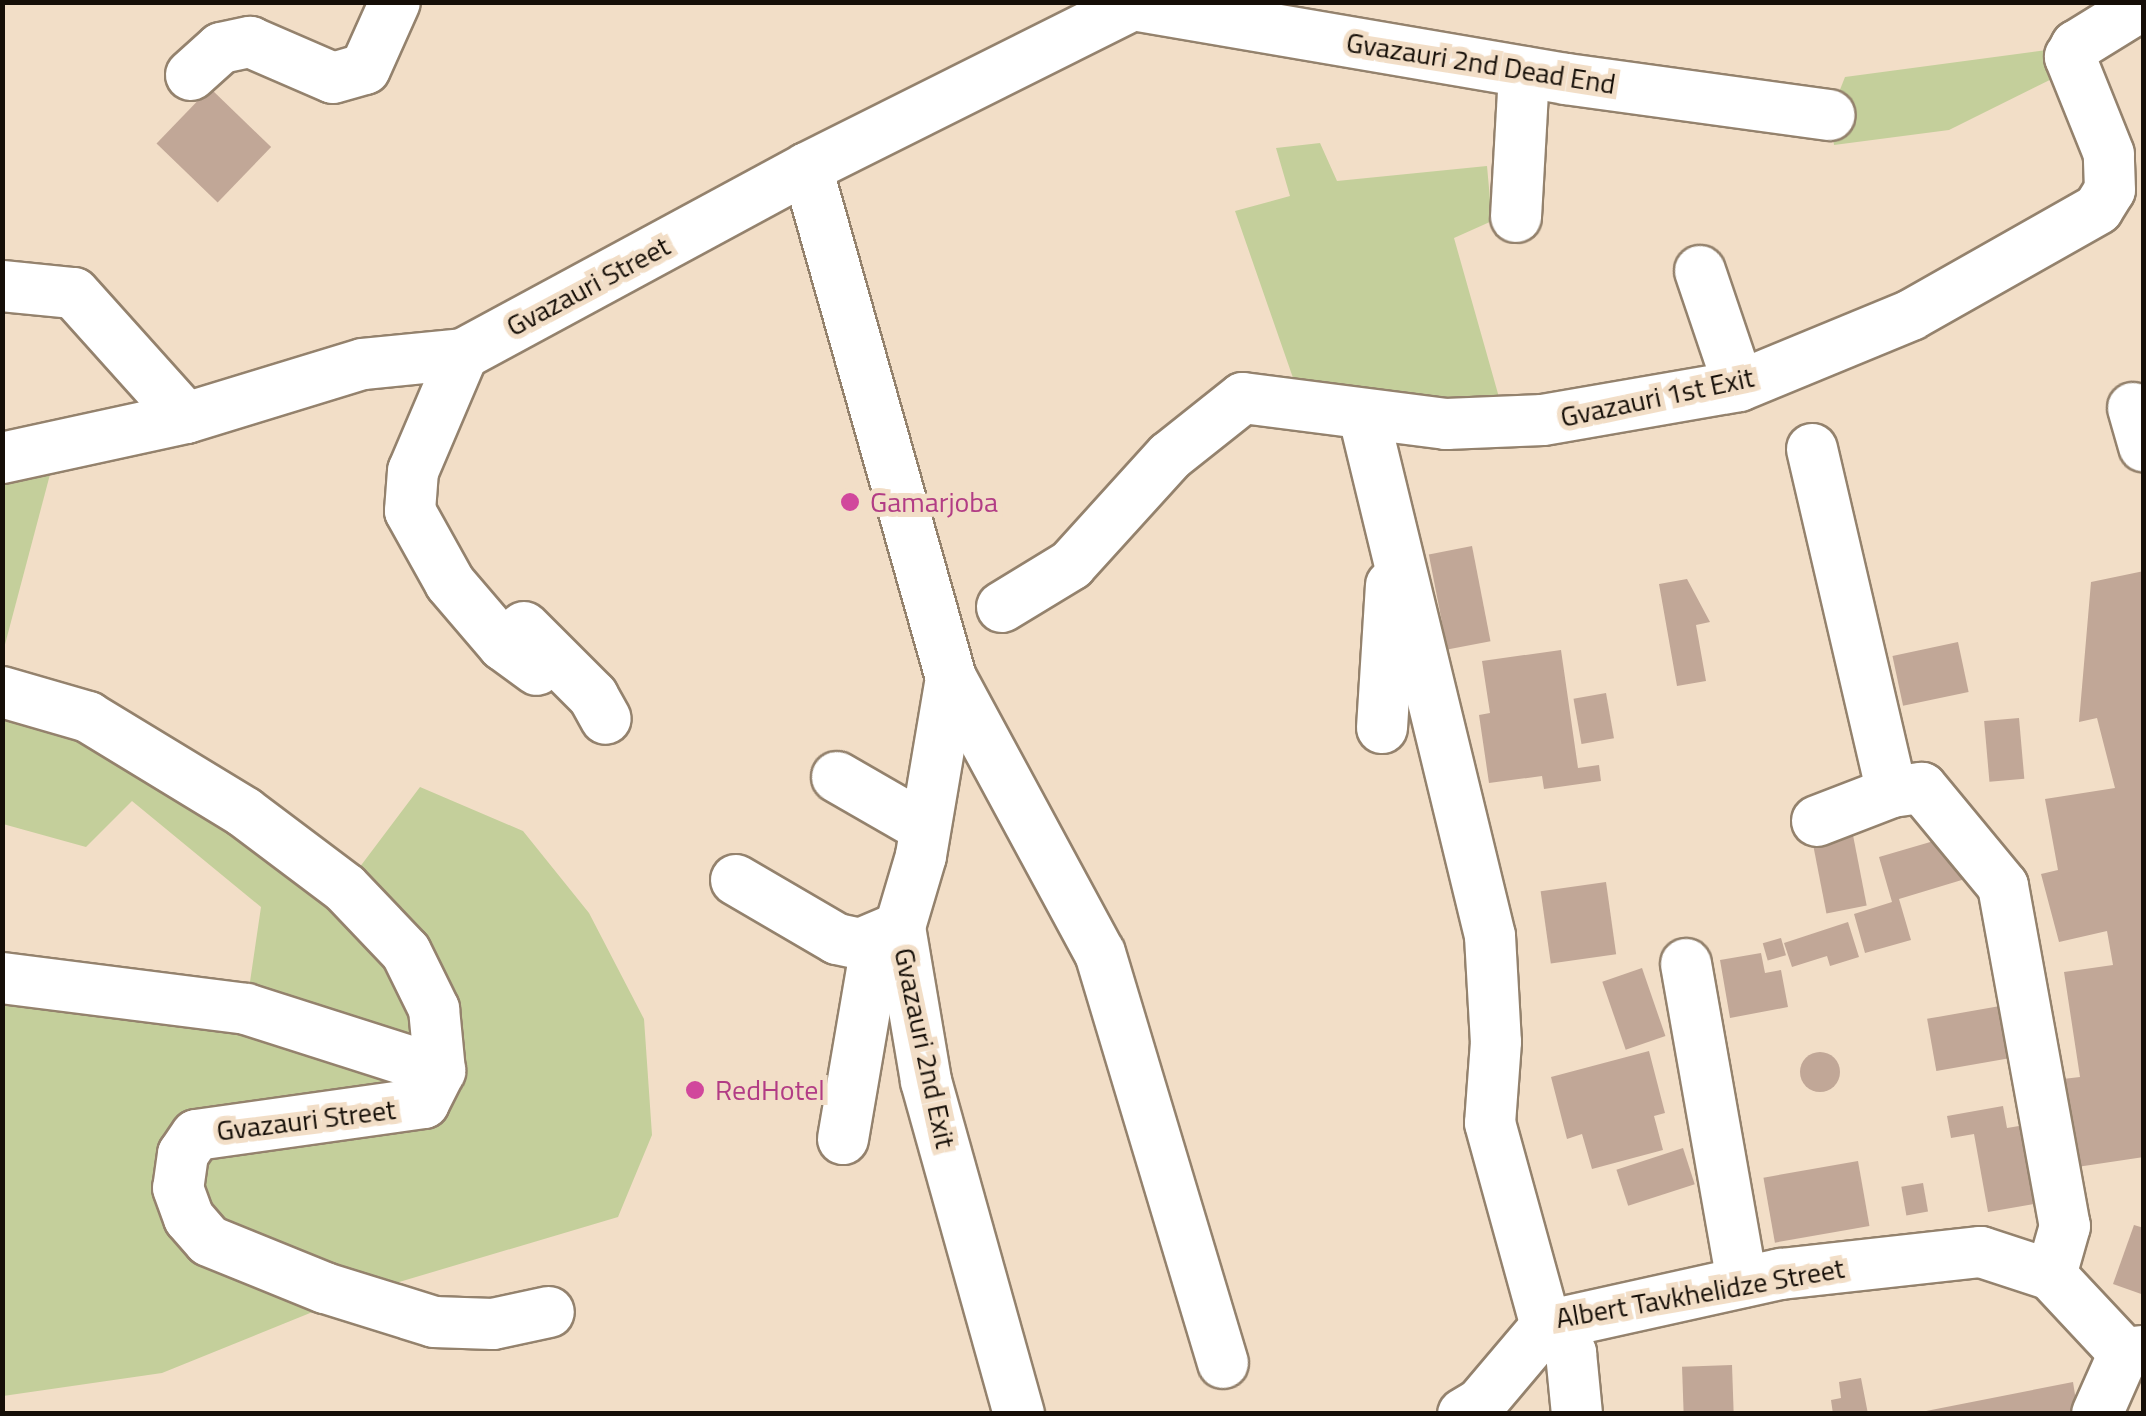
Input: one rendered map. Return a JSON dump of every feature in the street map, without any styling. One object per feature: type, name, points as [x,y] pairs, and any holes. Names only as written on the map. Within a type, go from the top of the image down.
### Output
[{"type":"street","points":[[191,75],[221,48],[250,42],[333,78],[365,70],[395,2]]},
{"type":"street","name":"Gvazauri 2nd Dead End","points":[[1133,4],[1545,76],[1830,114]]},
{"type":"street","name":"Gvazauri Street","points":[[2,458],[186,418],[363,364],[462,354],[807,168],[1133,4]]},
{"type":"street","name":"Gvazauri 1st Exit","points":[[1002,607],[1071,565],[1170,456],[1244,398],[1364,417],[1446,424],[1543,420],[1739,386],[1911,314],[2098,208],[2110,190],[2110,154],[2070,57],[2076,46],[2144,4]]},
{"type":"street","points":[[1516,217],[1545,76]]},
{"type":"street","name":"Gvazauri 2nd Exit","points":[[807,168],[951,678],[1100,954],[1223,1363]]},
{"type":"street","points":[[1700,271],[1739,386]]},
{"type":"street","points":[[2,286],[74,293],[186,418]]},
{"type":"street","points":[[462,354],[420,453],[410,511],[450,583],[504,645],[537,670]]},
{"type":"street","name":"Albert Tavkhelidze Street","points":[[1364,417],[1490,936],[1496,1042],[1490,1123],[1546,1326],[1742,1282],[1981,1252],[2051,1275],[2134,1352]]},
{"type":"street","points":[[1812,449],[1892,792]]},
{"type":"street","points":[[420,453],[488,592],[593,696],[606,720]]},
{"type":"street","points":[[1382,728],[1395,545]]},
{"type":"street","name":"Gvazauri 2nd Exit","points":[[951,678],[924,826],[892,932],[926,1081],[1019,1414]]},
{"type":"street","points":[[2,692],[88,717],[244,812],[345,888],[406,952],[434,1009],[440,1071],[246,1009],[2,978]]},
{"type":"street","points":[[837,777],[924,826]]},
{"type":"street","points":[[1817,821],[1892,792],[1922,788],[2003,886],[2065,1226],[2051,1275]]},
{"type":"street","points":[[736,880],[837,939],[860,944],[892,932]]},
{"type":"street","points":[[843,1140],[874,957],[892,932]]},
{"type":"street","points":[[1686,964],[1742,1282]]},
{"type":"street","name":"Gvazauri Street","points":[[440,1071],[424,1102],[196,1135],[182,1154],[178,1188],[189,1218],[209,1241],[325,1288],[434,1322],[493,1324],[548,1312]]},
{"type":"street","points":[[1463,1414],[1481,1402],[1546,1326],[1571,1353],[1576,1414]]},
{"type":"street","points":[[2097,1414],[2134,1352]]},
{"type":"green space","points":[[2076,46],[2072,69],[1949,130],[1834,145],[1830,115],[1845,77]]},
{"type":"green space","points":[[1320,143],[1337,181],[1487,166],[1492,221],[1454,238],[1506,422],[1300,398],[1235,211],[1290,196],[1276,148]]},
{"type":"green space","points":[[57,448],[3,652],[3,458]]},
{"type":"green space","points":[[2,692],[344,888],[420,787],[523,831],[589,913],[644,1019],[652,1135],[618,1217],[352,1296],[162,1373],[3,1396],[3,999],[246,1009],[261,907],[132,801],[86,847],[3,824]]},
{"type":"building","points":[[210,88],[271,147],[218,202],[157,143]]},
{"type":"building","points":[[1472,546],[1491,641],[1447,650],[1429,554]]},
{"type":"building","points":[[2144,571],[2144,1157],[2077,1167],[2063,1079],[2080,1077],[2064,972],[2113,965],[2107,931],[2059,942],[2041,874],[2058,870],[2045,799],[2115,788],[2097,718],[2079,722],[2091,582]]},
{"type":"building","points":[[1687,579],[1710,622],[1696,625],[1706,681],[1677,686],[1659,584]]},
{"type":"building","points":[[1958,642],[1969,692],[1903,706],[1892,656]]},
{"type":"building","points":[[1561,650],[1578,768],[1599,765],[1601,781],[1544,789],[1542,776],[1489,783],[1479,715],[1490,713],[1482,661]]},
{"type":"building","points":[[1606,693],[1614,738],[1581,744],[1574,699]]},
{"type":"building","points":[[2019,718],[2024,779],[1989,782],[1984,721]]},
{"type":"building","points":[[1852,830],[1867,906],[1826,913],[1812,838]]},
{"type":"building","points":[[1944,838],[1975,876],[1899,899],[1911,940],[1865,953],[1854,914],[1892,902],[1879,857]]},
{"type":"building","points":[[1606,882],[1616,954],[1551,963],[1541,891]]},
{"type":"building","points":[[1848,922],[1859,957],[1830,966],[1827,956],[1792,967],[1784,943]]},
{"type":"building","points":[[1781,938],[1786,955],[1768,961],[1763,943]]},
{"type":"building","points":[[1761,953],[1765,973],[1781,970],[1788,1007],[1730,1018],[1720,960]]},
{"type":"building","points":[[1642,968],[1665,1036],[1626,1050],[1602,982]]},
{"type":"building","points":[[2000,1006],[2009,1058],[1936,1071],[1927,1019]]},
{"type":"building","points":[[1649,1051],[1665,1113],[1654,1116],[1663,1150],[1592,1169],[1582,1134],[1567,1139],[1551,1077]]},
{"type":"building","points":[[1820,1052],[1834,1058],[1840,1072],[1834,1086],[1820,1092],[1806,1086],[1800,1072],[1806,1058]]},
{"type":"building","points":[[2003,1106],[2007,1128],[2025,1125],[2039,1203],[1988,1212],[1974,1134],[1951,1138],[1947,1116]]},
{"type":"building","points":[[1683,1148],[1695,1184],[1628,1206],[1616,1170]]},
{"type":"building","points":[[1858,1161],[1869,1226],[1775,1243],[1763,1178]]},
{"type":"building","points":[[1923,1183],[1928,1212],[1906,1215],[1901,1187]]},
{"type":"building","points":[[2134,1225],[2144,1228],[2144,1295],[2113,1284]]},
{"type":"building","points":[[1732,1365],[1734,1414],[1684,1414],[1682,1367]]},
{"type":"building","points":[[1861,1378],[1868,1414],[1833,1414],[1831,1400],[1841,1398],[1839,1382]]},
{"type":"building","points":[[2073,1382],[2078,1414],[1921,1414],[1921,1412]]},
{"type":"place","name":"Gamarjoba","points":[[850,502]]},
{"type":"place","name":"RedHotel","points":[[695,1090]]}]
